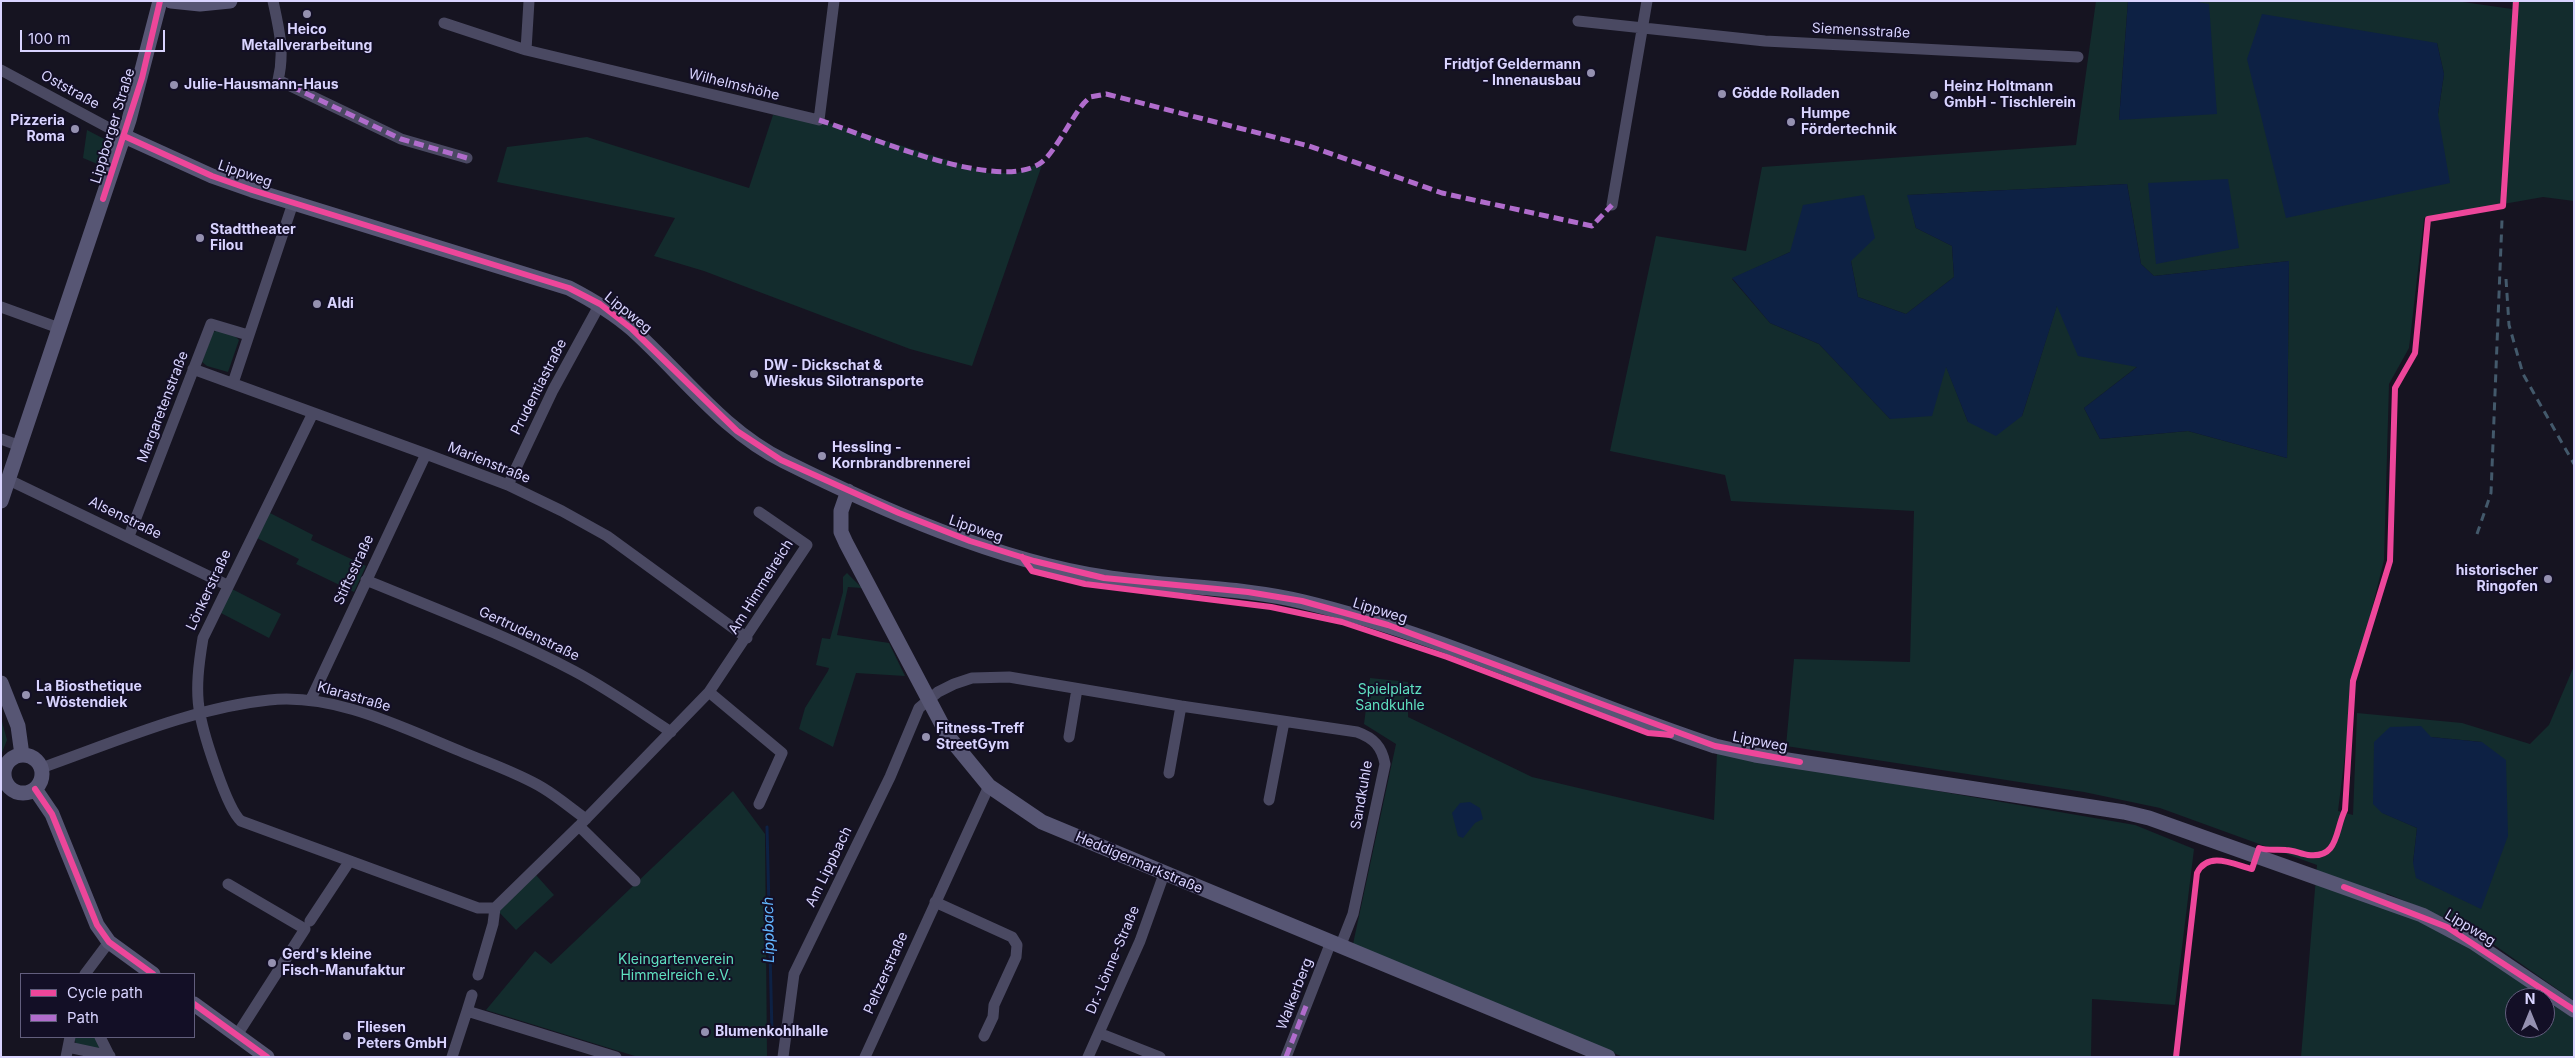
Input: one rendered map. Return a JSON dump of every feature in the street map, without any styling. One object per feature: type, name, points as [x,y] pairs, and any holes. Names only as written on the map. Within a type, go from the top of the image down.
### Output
[{"type":"street","name":"Lippborger Straße","points":[[1,501],[124,136],[142,78],[160,1]]},
{"type":"street","points":[[171,1],[200,4],[230,1]]},
{"type":"street","points":[[273,1],[281,31],[281,65],[278,80],[401,139],[467,158]]},
{"type":"street","points":[[526,50],[529,1]]},
{"type":"street","name":"Wilhelmshöhe","points":[[444,23],[526,50],[819,120],[834,1]]},
{"type":"street","points":[[1612,205],[1647,1]]},
{"type":"street","name":"Siemensstraße","points":[[1578,21],[1765,41],[2078,57]]},
{"type":"street","name":"Oststraße","points":[[1,70],[124,136]]},
{"type":"street","name":"Lippweg","points":[[124,136],[212,176],[293,203],[569,288],[600,304],[632,329],[737,431],[781,460],[848,491],[970,541],[1068,570],[1104,578],[1248,592],[1293,600],[1388,625],[1715,746],[1773,758],[2124,812],[2149,818],[2422,915],[2472,942],[2574,1010]]},
{"type":"street","points":[[233,383],[293,203]]},
{"type":"street","name":"Prudentiastraße","points":[[508,485],[553,390],[600,304]]},
{"type":"street","points":[[1,307],[59,328]]},
{"type":"street","name":"Margaretenstraße","points":[[129,536],[211,324],[248,335]]},
{"type":"street","name":"Marienstraße","points":[[193,369],[508,485],[562,511],[607,536],[747,638]]},
{"type":"street","name":"Lönkerstraße","points":[[313,413],[227,585],[203,638],[199,664],[200,714],[235,816],[242,821],[349,862],[478,908],[495,908]]},
{"type":"street","points":[[1,439],[20,446]]},
{"type":"street","name":"Stiftsstraße","points":[[311,699],[426,454]]},
{"type":"street","name":"Alsenstraße","points":[[9,480],[129,536],[227,585]]},
{"type":"street","name":"Heddigermarkstraße","points":[[848,491],[841,511],[841,532],[846,543],[948,736],[989,786],[1042,822],[1608,1057]]},
{"type":"street","name":"Am Himmelreich","points":[[495,908],[582,823],[709,692],[747,638],[807,545],[760,512]]},
{"type":"street","name":"Gertrudenstraße","points":[[366,580],[520,645],[575,672],[671,732]]},
{"type":"street","name":"Sandkuhle","points":[[928,698],[954,684],[989,677],[1009,677],[1181,706],[1357,732],[1368,736],[1383,753],[1385,764],[1353,914],[1336,944]]},
{"type":"street","points":[[1,682],[18,726],[22,755]]},
{"type":"street","points":[[1069,737],[1077,689]]},
{"type":"street","points":[[709,692],[782,753],[760,804]]},
{"type":"street","name":"Am Lippbach","points":[[783,1057],[794,974],[890,777],[919,708],[928,698]]},
{"type":"street","name":"Klarastraße","points":[[41,768],[200,714],[235,705],[270,699],[311,699],[360,712],[496,766],[543,788],[582,823]]},
{"type":"street","points":[[1168,773],[1181,706]]},
{"type":"street","points":[[1269,800],[1284,722]]},
{"type":"street","points":[[22,755],[32,757],[41,768],[41,779],[35,789],[20,793],[11,789],[3,780],[6,766],[13,758],[22,755]]},
{"type":"street","name":"Peltzerstraße","points":[[865,1057],[989,786]]},
{"type":"street","points":[[35,789],[52,814],[96,925],[109,942],[152,973]]},
{"type":"street","points":[[582,823],[635,881]]},
{"type":"street","points":[[310,921],[349,862]]},
{"type":"street","name":"Dr.-Lönne-Straße","points":[[1088,1057],[1140,941],[1164,874]]},
{"type":"street","points":[[228,884],[305,929],[237,1035]]},
{"type":"street","points":[[935,902],[1012,937],[1017,945],[1016,957],[994,1004],[993,1017],[984,1036]]},
{"type":"street","points":[[478,975],[493,924],[495,908]]},
{"type":"street","points":[[86,973],[109,942]]},
{"type":"street","name":"Walkerberg","points":[[1286,1057],[1336,944]]},
{"type":"street","points":[[452,1057],[472,995]]},
{"type":"street","points":[[195,1005],[267,1057]]},
{"type":"street","points":[[467,1011],[616,1056]]},
{"type":"street","points":[[1099,1032],[1160,1057]]},
{"type":"street","points":[[100,1038],[110,1057]]},
{"type":"street","points":[[68,1047],[110,1057]]},
{"type":"green space","points":[[2096,1],[2128,1],[2119,120],[2209,5],[2192,1],[2456,1],[2512,9],[2512,1],[2574,1],[2574,201],[2543,197],[2424,218],[2409,348],[2389,384],[2384,560],[2354,681],[2338,811],[2353,815],[2357,713],[2462,723],[2530,744],[2549,725],[2574,666],[2574,1001],[2490,942],[2447,919],[2386,893],[2392,908],[2449,933],[2531,988],[2505,988],[2505,1038],[2555,1038],[2555,1004],[2574,1017],[2574,1057],[2301,1057],[2317,865],[2160,808],[2084,792],[1786,746],[1794,659],[1910,662],[1914,511],[1731,501],[1725,475],[1610,451],[1656,236],[1746,251],[1762,167],[2076,145]],"holes":[[[2437,43],[2444,74],[2438,114]],[[2127,184],[2141,264],[2154,276],[2289,261],[2287,458],[2188,431],[2100,439],[2084,408],[2138,366],[2057,305],[2022,416],[1968,422],[1946,366],[1890,419],[1819,344],[1770,323],[1732,279],[1790,252],[1851,261],[1858,297],[1906,314],[1954,277],[1952,246],[1916,228],[1908,195]],[[2431,737],[2482,742],[2413,863],[2417,828],[2383,813]]]},
{"type":"green space","points":[[773,115],[819,120],[989,173],[1017,173],[1043,162],[972,366],[910,349],[704,271],[654,256],[675,218],[497,182],[507,147],[587,137],[749,188]]},
{"type":"green space","points":[[87,130],[108,141],[102,166],[83,158]]},
{"type":"green space","points":[[219,330],[233,334],[239,340],[228,372],[207,366],[202,362],[213,332]]},
{"type":"green space","points":[[270,513],[313,535],[311,540],[366,566],[354,592],[296,564],[299,559],[257,538]]},
{"type":"green space","points":[[847,573],[862,588],[848,587],[837,635],[889,643],[905,676],[856,673],[833,747],[799,729],[805,708],[829,668],[816,665],[822,638],[830,639],[843,592],[843,577]]},
{"type":"green space","points":[[232,589],[281,614],[269,638],[219,612]]},
{"type":"green space","name":"Spielplatz Sandkuhle","points":[[1370,678],[1408,682],[1408,717],[1532,777],[1714,820],[1717,753],[2135,825],[2194,849],[2175,1005],[2092,999],[2091,1057],[1623,1057],[1353,944],[1396,744],[1364,724]]},
{"type":"green space","points":[[1,718],[7,740],[1,755]]},
{"type":"green space","name":"Kleingartenverein Himmelreich e.V.","points":[[733,791],[765,834],[767,1057],[638,1057],[486,1010],[535,951],[551,964]]},
{"type":"green space","points":[[536,875],[554,895],[516,930],[498,911]]},
{"type":"green space","points":[[74,1038],[96,1038],[100,1047],[98,1049],[76,1044]]},
{"type":"water","points":[[2128,1],[2192,1],[2209,4],[2217,114],[2119,120]]},
{"type":"water","points":[[2262,14],[2437,43],[2444,74],[2438,114],[2450,183],[2286,218],[2247,59]]},
{"type":"water","points":[[2228,179],[2239,248],[2156,264],[2148,183]]},
{"type":"water","points":[[2127,184],[2141,264],[2154,276],[2289,261],[2287,458],[2188,431],[2100,439],[2084,408],[2137,367],[2078,356],[2057,306],[2022,416],[1996,436],[1968,422],[1946,367],[1932,416],[1890,419],[1819,344],[1770,323],[1732,278],[1790,252],[1803,205],[1864,195],[1875,238],[1851,261],[1858,297],[1906,314],[1954,277],[1952,246],[1916,228],[1907,195]]},
{"type":"water","points":[[2421,726],[2431,737],[2482,742],[2506,760],[2508,836],[2481,909],[2416,878],[2413,863],[2417,828],[2382,813],[2373,804],[2374,742],[2390,727]]},
{"type":"water","points":[[1470,802],[1480,808],[1483,819],[1475,823],[1463,838],[1458,836],[1452,813],[1460,803]]},
{"type":"waterway","name":"Lippbach","points":[[767,827],[772,1033]]},
{"type":"railway","points":[[2477,534],[2491,493],[2502,220],[2497,218]]},
{"type":"railway","points":[[2506,279],[2509,325],[2523,374],[2574,464]]},
{"type":"marked path","points":[[278,80],[401,139],[467,158]]},
{"type":"marked path","points":[[819,120],[933,159],[966,167],[996,171],[1022,170],[1042,162],[1047,157],[1079,109],[1090,97],[1106,94],[1309,146],[1442,193],[1592,226],[1612,205]]},
{"type":"marked path","points":[[1286,1057],[1306,1006]]},
{"type":"cycle path","points":[[103,199],[142,78],[160,1]]},
{"type":"cycle path","points":[[2176,1057],[2197,873],[2202,866],[2214,861],[2229,862],[2252,869],[2259,848],[2289,850],[2308,855],[2318,855],[2331,848],[2345,810],[2353,681],[2390,561],[2395,388],[2415,353],[2428,219],[2503,206],[2516,1]]},
{"type":"cycle path","points":[[124,136],[212,176],[252,190],[569,288],[600,304],[632,329],[737,431],[781,460],[899,513],[970,541],[1034,561],[1104,578],[1248,592],[1302,601],[1388,625],[1715,746],[1800,762]]},
{"type":"cycle path","points":[[1022,557],[1032,571],[1085,584],[1271,607],[1342,622],[1447,657],[1648,733],[1671,735]]},
{"type":"cycle path","points":[[35,789],[52,814],[97,925],[109,942],[152,973]]},
{"type":"cycle path","points":[[2344,887],[2447,927],[2574,1010]]},
{"type":"cycle path","points":[[195,1005],[267,1057]]},
{"type":"place","name":"Heico Metallverarbeitung","points":[[307,14]]},
{"type":"place","name":"Fridtjof Geldermann - Innenausbau","points":[[1591,73]]},
{"type":"place","name":"Julie-Hausmann-Haus","points":[[174,85]]},
{"type":"place","name":"Gödde Rolladen","points":[[1722,94]]},
{"type":"place","name":"Heinz Holtmann GmbH - Tischlerein","points":[[1934,95]]},
{"type":"place","name":"Humpe Fördertechnik","points":[[1791,122]]},
{"type":"place","name":"Pizzeria Roma","points":[[75,129]]},
{"type":"place","name":"Stadttheater Filou","points":[[200,238]]},
{"type":"place","name":"Aldi","points":[[317,304]]},
{"type":"place","name":"DW - Dickschat & Wieskus Silotransporte","points":[[754,374]]},
{"type":"place","name":"Hessling - Kornbrandbrennerei","points":[[822,456]]},
{"type":"place","name":"historischer Ringofen","points":[[2548,579]]},
{"type":"place","name":"La Biosthetique - Wöstendiek","points":[[26,695]]},
{"type":"place","name":"Fitness-Treff StreetGym","points":[[926,737]]},
{"type":"place","name":"Gerd's kleine Fisch-Manufaktur","points":[[272,963]]},
{"type":"place","name":"Blumenkohlhalle","points":[[705,1032]]},
{"type":"place","name":"Fliesen Peters GmbH","points":[[347,1036]]}]
